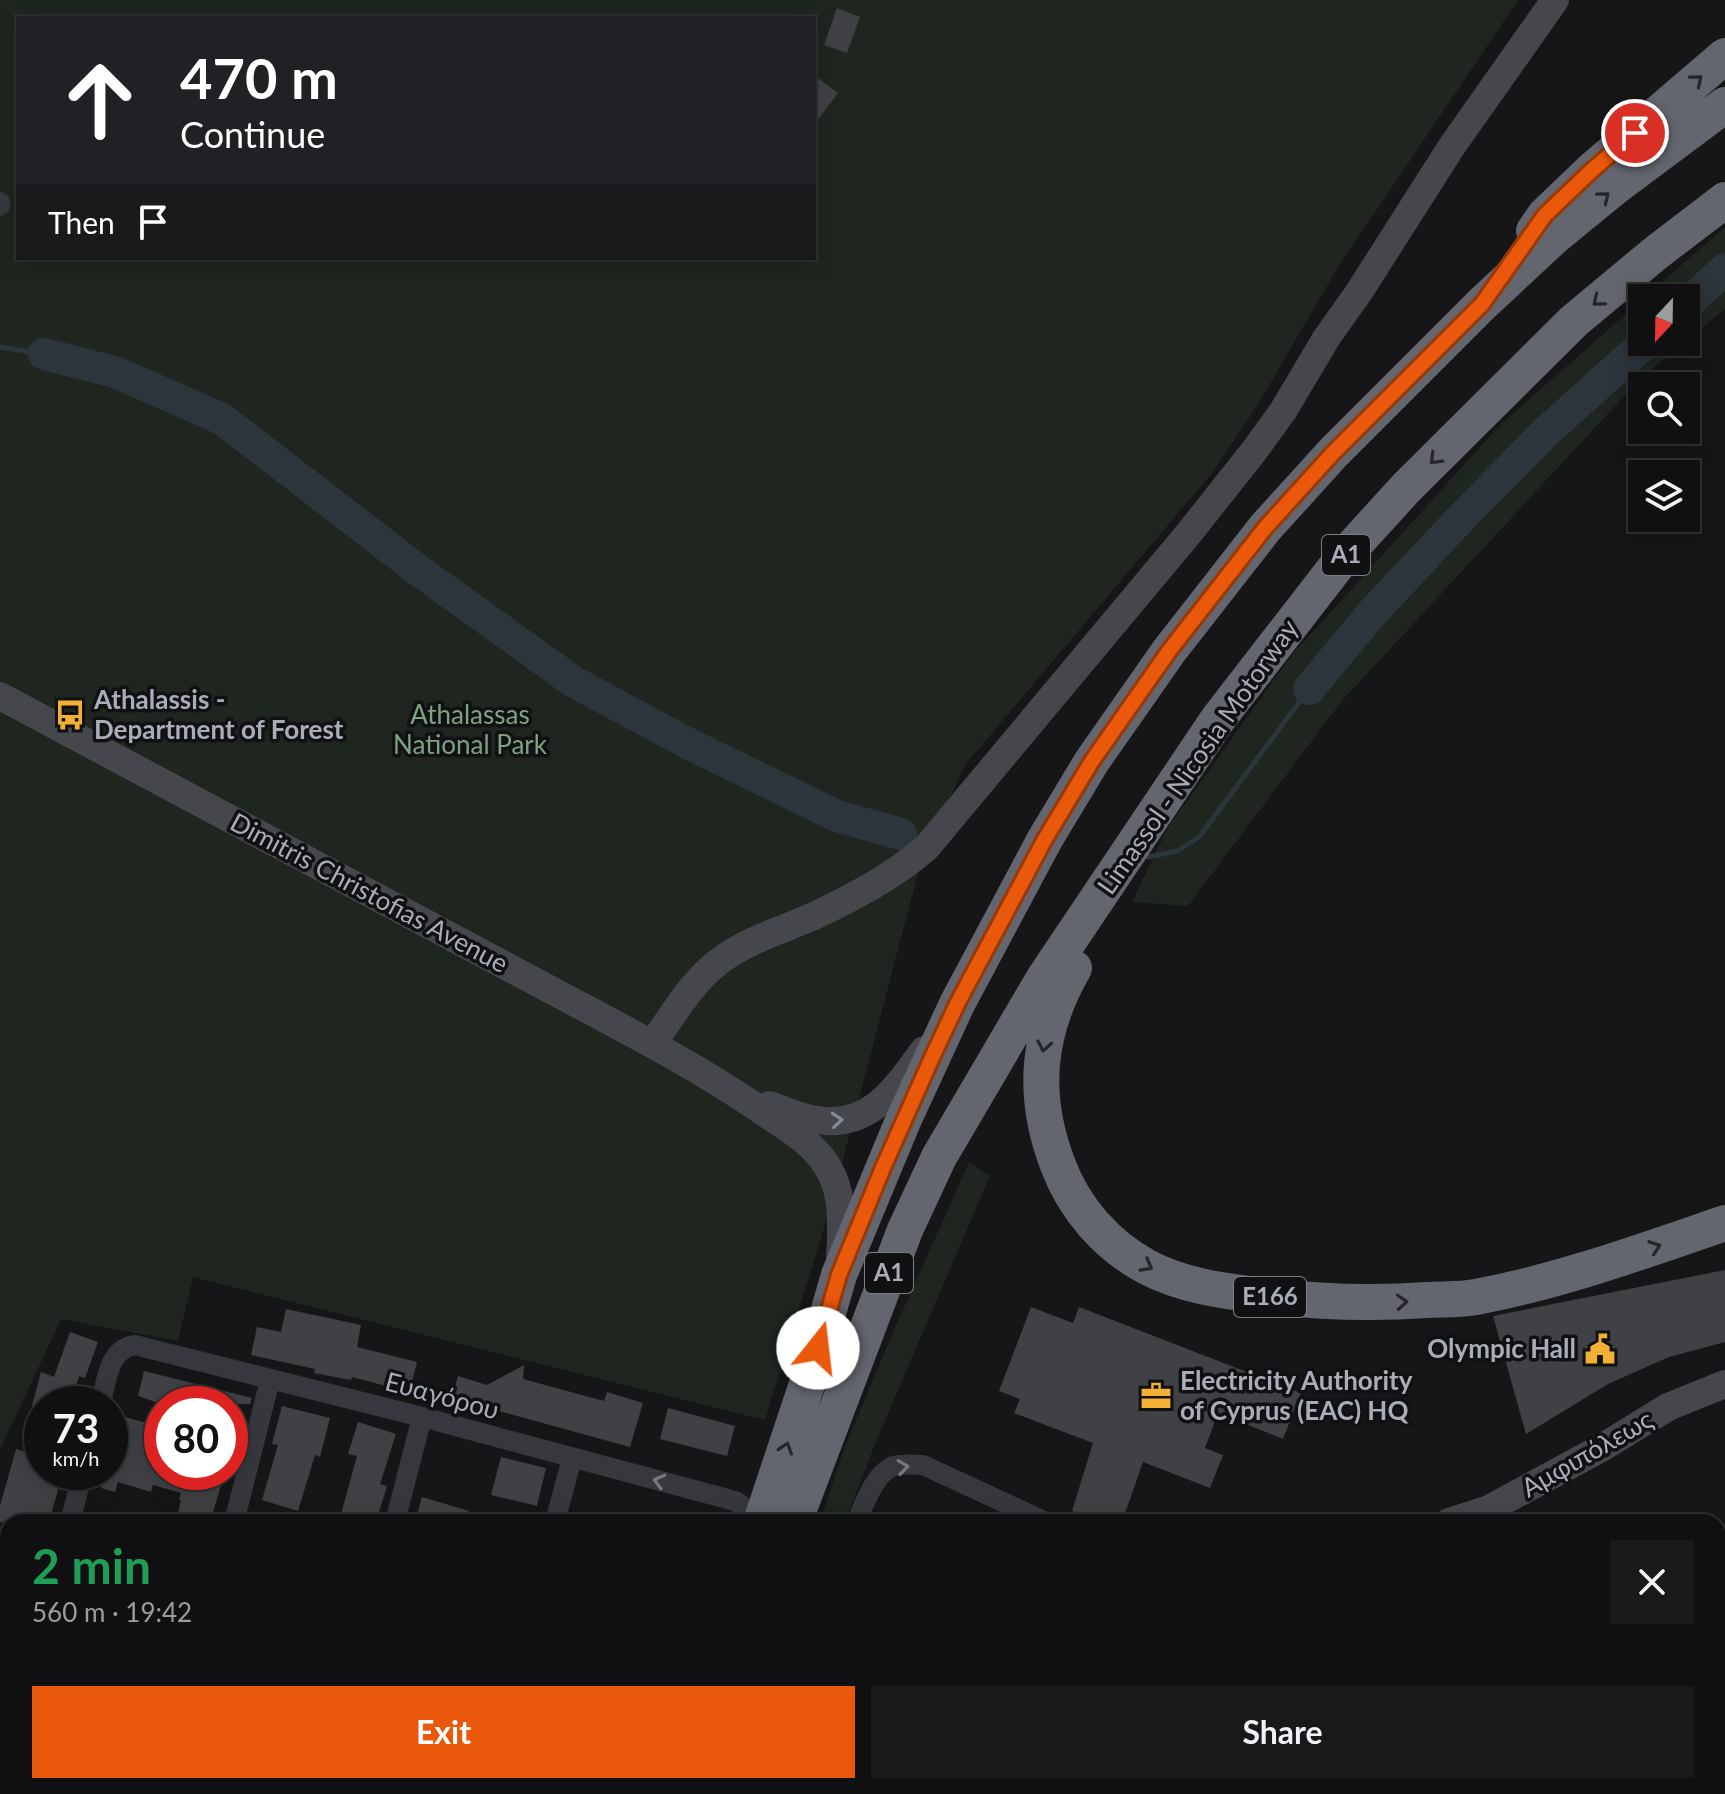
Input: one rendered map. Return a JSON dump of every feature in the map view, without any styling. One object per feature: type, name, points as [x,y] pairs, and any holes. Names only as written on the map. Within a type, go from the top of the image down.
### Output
[{"type":"highway","points":[[1482,304],[1545,215],[1591,171],[1725,56]]},
{"type":"highway","name":"A1","points":[[750,1514],[811,1372],[839,1275],[903,1121],[957,1004],[1045,839],[1092,761],[1169,651],[1265,528],[1333,453],[1482,304],[1554,237],[1725,105]]},
{"type":"highway","name":"Limassol - Nicosia Motorway","points":[[1009,1036],[1044,978],[1218,719],[1345,555],[1406,488],[1574,321],[1725,200]]},
{"type":"highway","name":"E166","points":[[1218,719],[1071,973],[1056,1002],[1045,1037],[1041,1088],[1050,1144],[1078,1205],[1099,1230],[1121,1250],[1147,1267],[1174,1279],[1236,1293],[1298,1300],[1385,1303],[1473,1297],[1585,1271],[1725,1223]]},
{"type":"highway","points":[[814,1514],[1009,1036]]},
{"type":"highway","name":"A1","points":[[797,1514],[905,1230],[939,1157],[1009,1036]]},
{"type":"main road","points":[[1327,337],[1348,289],[1400,204],[1477,84],[1537,0]]},
{"type":"main road","points":[[652,1044],[703,976],[733,951],[816,915],[874,885],[926,848],[1254,451],[1283,411],[1327,337],[1452,146],[1555,0]]},
{"type":"main road","name":"Dimitris Christofias Avenue","points":[[0,696],[652,1044],[735,1093],[799,1137],[818,1153],[830,1169],[838,1189],[842,1217],[839,1275]]},
{"type":"main road","points":[[687,997],[677,1045],[690,1067]]},
{"type":"main road","name":"Dimitris Christofias Avenue","points":[[735,1093],[820,1121],[839,1122],[861,1115],[891,1093],[957,1004]]},
{"type":"main road","name":"Αμφιπόλεως","points":[[1474,1514],[1489,1509],[1591,1453],[1668,1407],[1725,1384]]},
{"type":"street","name":"Ευαγόρου","points":[[106,1386],[114,1358],[122,1348],[135,1345],[572,1458],[747,1514]]},
{"type":"street","points":[[236,1514],[270,1380]]},
{"type":"street","points":[[397,1514],[422,1417]]},
{"type":"street","points":[[557,1514],[572,1458]]},
{"type":"street","points":[[860,1514],[876,1480],[892,1466],[904,1465],[923,1465],[1029,1514]]},
{"type":"street","points":[[72,1514],[78,1490]]},
{"type":"green space","name":"Athalassas National Park","points":[[0,0],[1518,0],[1337,269],[1259,403],[1212,473],[965,765],[921,862],[831,1205],[765,1420],[193,1277],[178,1341],[61,1319],[30,1386],[24,1386],[24,1398],[0,1450]]},
{"type":"green space","points":[[1725,227],[1725,309],[1700,330],[1700,284],[1660,284]]},
{"type":"green space","points":[[1628,312],[1628,356],[1668,356],[1648,372],[1628,372],[1628,392],[1341,702],[1188,906],[1132,902],[1167,829],[1291,656],[1500,425]]},
{"type":"green space","points":[[969,1162],[990,1176],[848,1514],[823,1514],[845,1446]]},
{"type":"building","points":[[837,8],[860,17],[847,53],[824,45]]},
{"type":"building","points":[[816,76],[838,93],[816,122]]},
{"type":"building","name":"Olympic Hall","points":[[1725,1270],[1725,1342],[1669,1357],[1608,1384],[1526,1434],[1493,1316]]},
{"type":"building","name":"Electricity Authority of Cyprus (EAC) HQ","points":[[1031,1307],[1073,1323],[1079,1307],[1301,1393],[1283,1439],[1218,1413],[1205,1448],[1223,1455],[1210,1488],[1143,1462],[1125,1514],[1083,1514],[1072,1511],[1093,1443],[1014,1413],[1020,1399],[999,1391]]},
{"type":"building","points":[[286,1309],[361,1325],[357,1347],[417,1362],[409,1392],[352,1377],[351,1380],[314,1373],[315,1369],[251,1355],[257,1327],[281,1332]]},
{"type":"building","points":[[70,1332],[98,1342],[85,1378],[79,1376],[76,1386],[37,1386],[41,1372],[54,1377]]},
{"type":"building","points":[[524,1365],[523,1379],[604,1401],[607,1392],[643,1403],[630,1447],[452,1398],[458,1376],[487,1385]]},
{"type":"building","points":[[144,1371],[204,1386],[144,1386],[144,1398],[138,1396]]},
{"type":"building","points":[[282,1406],[330,1418],[320,1457],[315,1455],[298,1511],[262,1500],[278,1445],[272,1444]]},
{"type":"building","points":[[668,1408],[735,1426],[727,1456],[660,1439]]},
{"type":"building","points":[[128,1418],[144,1422],[144,1490],[128,1485]]},
{"type":"building","points":[[358,1422],[396,1434],[380,1484],[387,1486],[378,1514],[341,1514],[357,1456],[348,1454]]},
{"type":"building","points":[[16,1449],[24,1451],[24,1490],[58,1490],[51,1514],[0,1514]]},
{"type":"building","points":[[501,1457],[546,1468],[537,1506],[491,1495]]},
{"type":"building","points":[[170,1490],[220,1490],[212,1514],[178,1514],[181,1493]]},
{"type":"building","points":[[422,1497],[469,1511],[468,1514],[417,1514]]},
{"type":"waterway","points":[[1700,292],[1725,269]]},
{"type":"waterway","points":[[0,347],[44,354]]},
{"type":"waterway","points":[[44,354],[115,372],[222,419],[418,570],[574,682],[691,745],[837,816],[901,834]]},
{"type":"waterway","points":[[1309,689],[1373,612],[1463,516],[1548,430],[1630,356]]},
{"type":"waterway","points":[[1148,857],[1178,851],[1199,837],[1309,689]]},
{"type":"place","name":"Athalassis - Department of Forest","points":[[70,715]]},
{"type":"place","name":"Olympic Hall","points":[[1600,1349]]},
{"type":"place","name":"Electricity Authority of Cyprus (EAC) HQ","points":[[1156,1396]]},
{"type":"route","points":[[818,1348],[839,1275],[882,1170],[957,1004],[1045,839],[1092,761],[1169,651],[1265,528],[1333,453],[1482,304],[1545,215],[1635,133]]}]
